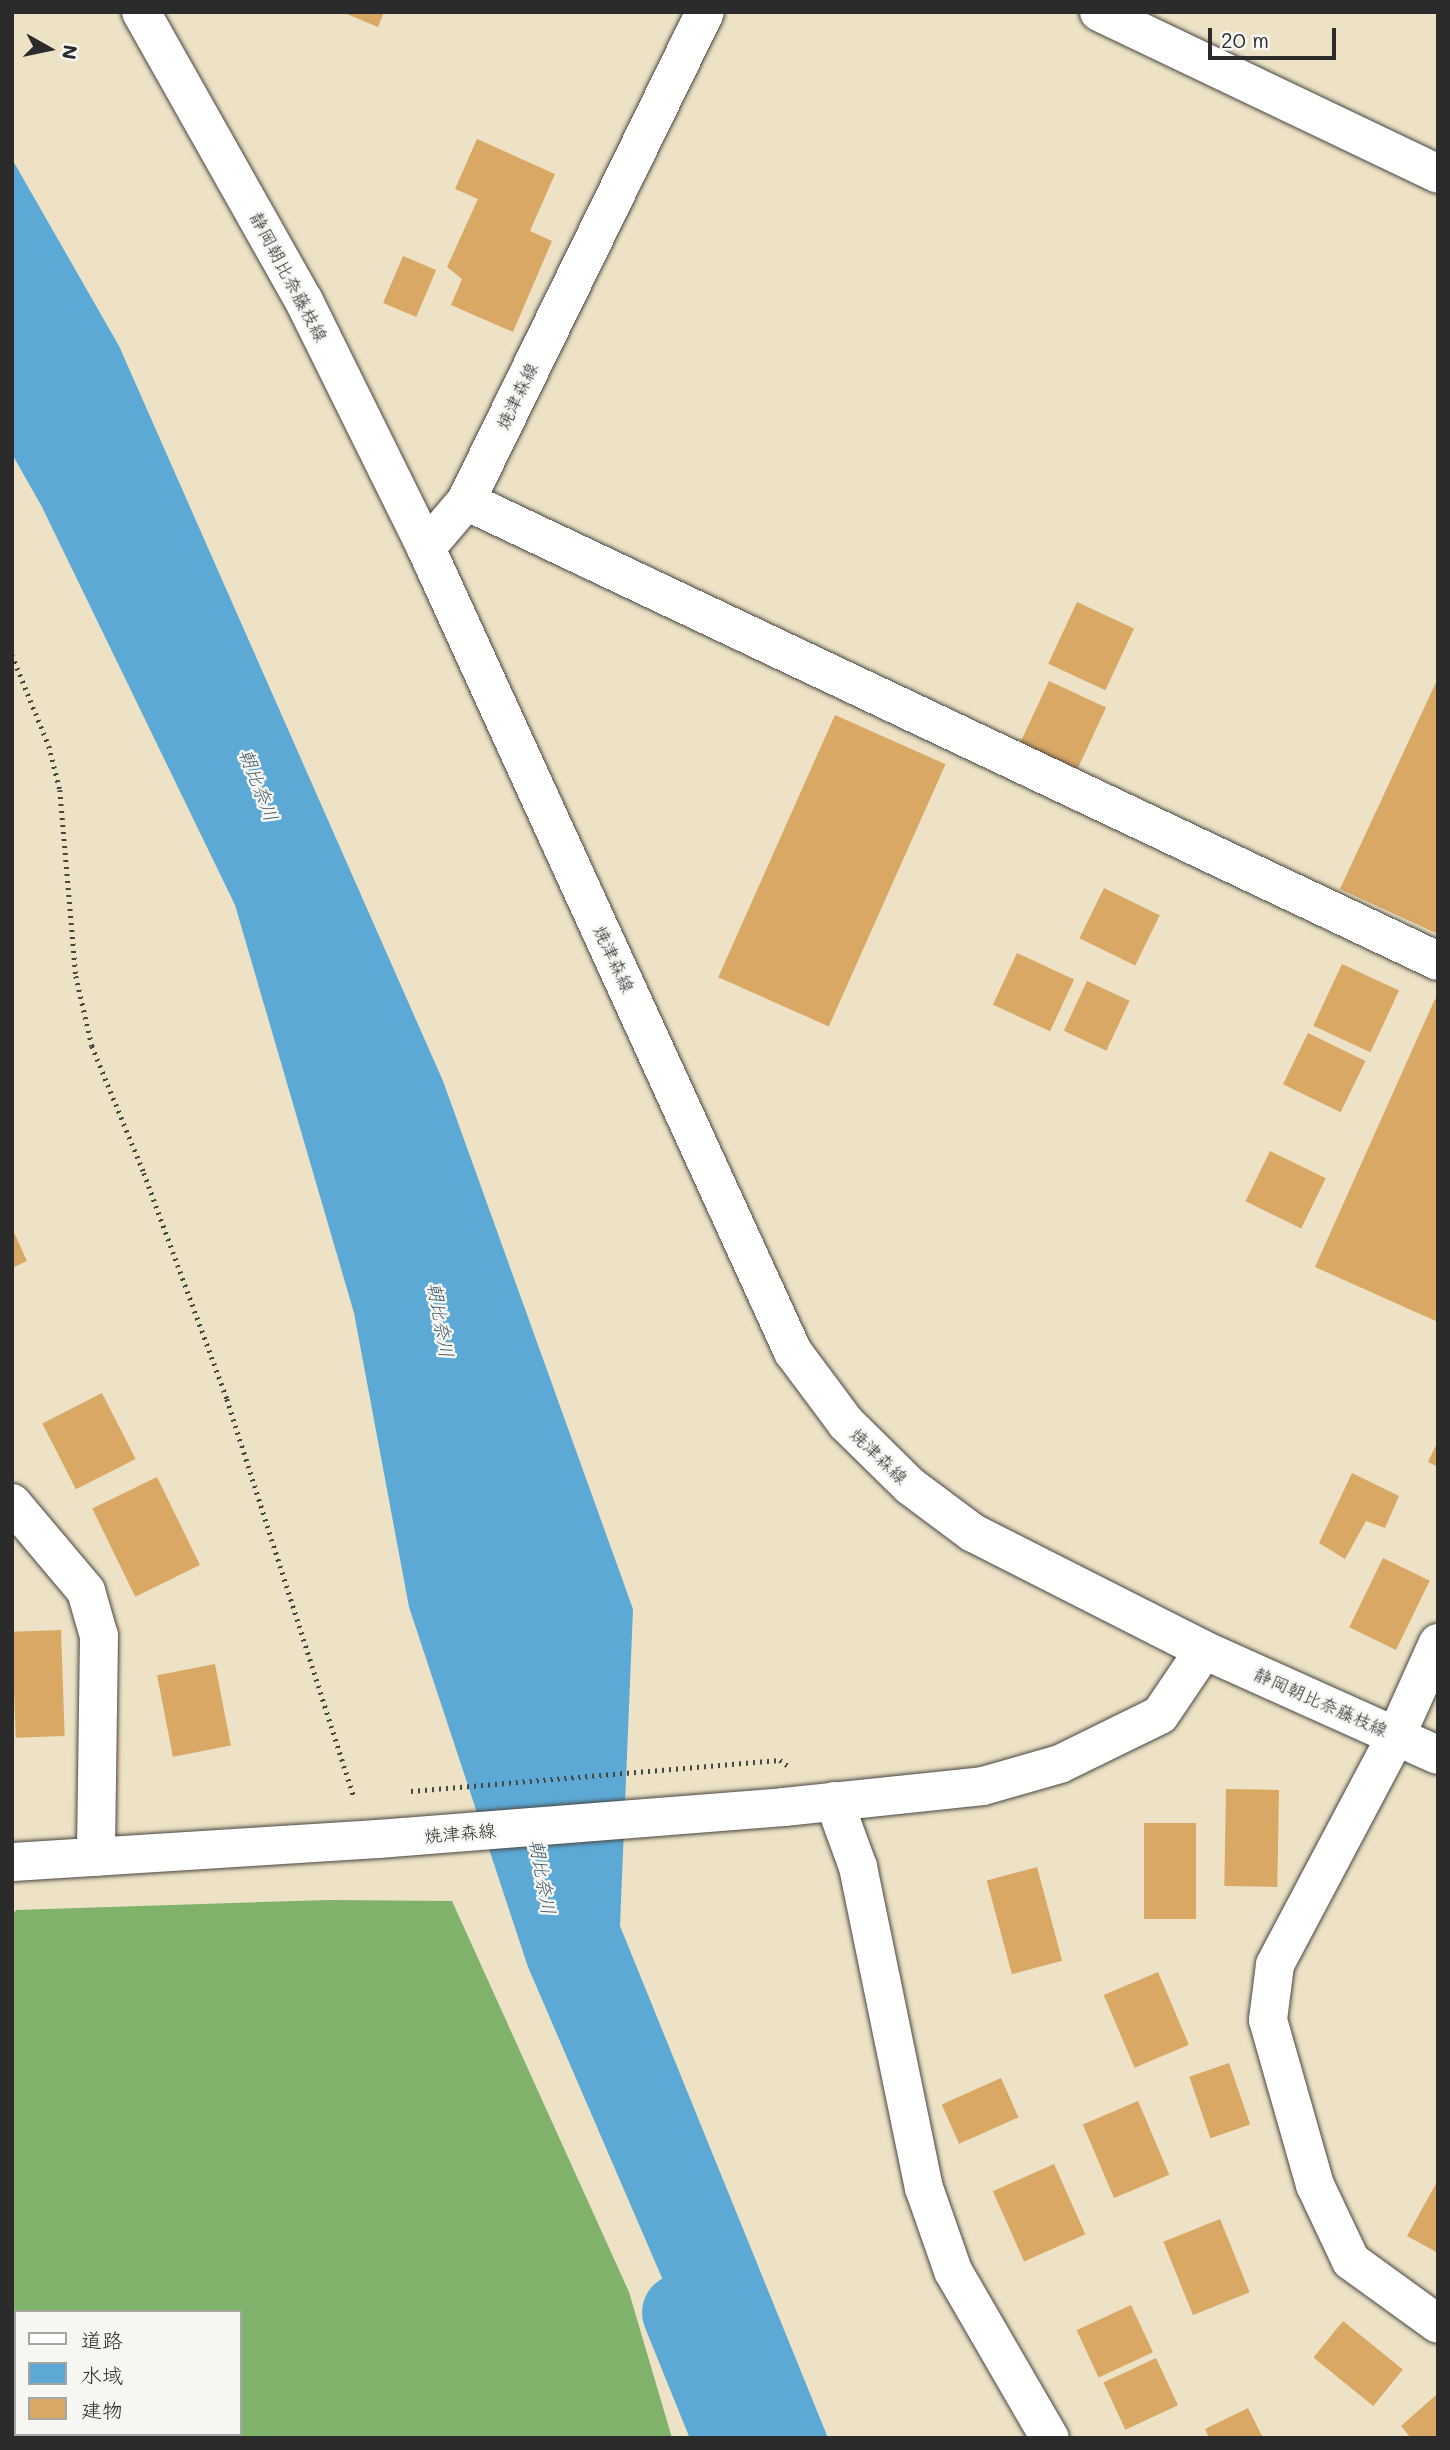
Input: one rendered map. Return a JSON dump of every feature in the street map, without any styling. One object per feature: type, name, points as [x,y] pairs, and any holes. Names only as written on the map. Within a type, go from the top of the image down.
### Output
[{"type":"main road","name":"静岡朝比奈藤枝線","points":[[141,12],[304,301],[426,548]]},
{"type":"main road","name":"焼津森線","points":[[12,1862],[378,1839],[784,1807],[983,1786],[1060,1764],[1160,1715],[1204,1650],[973,1533],[910,1486],[846,1423],[793,1352],[426,548],[466,501],[705,12]]},
{"type":"main road","points":[[1099,12],[1438,174]]},
{"type":"main road","points":[[466,501],[1438,961]]},
{"type":"main road","points":[[12,1503],[86,1591],[99,1636],[96,1857]]},
{"type":"main road","points":[[1438,1643],[1396,1736],[1275,1965],[1268,2020],[1315,2185],[1351,2260],[1438,2324]]},
{"type":"main road","name":"静岡朝比奈藤枝線","points":[[1204,1650],[1438,1755]]},
{"type":"main road","points":[[834,1801],[858,1867],[923,2188],[953,2271],[1050,2438]]},
{"type":"path","points":[[12,655],[50,746],[60,790],[76,976],[92,1046],[144,1173],[226,1399],[354,1796],[368,1795]]},
{"type":"path","points":[[409,1792],[780,1759]]},
{"type":"green space","points":[[328,1900],[452,1901],[629,2292],[672,2438],[12,2438],[12,1916],[16,1910]]},
{"type":"water","points":[[12,159],[119,346],[443,1081],[633,1609],[620,1926],[828,2438],[731,2438],[528,1967],[409,1607],[354,1313],[235,905],[42,507],[12,454]]},
{"type":"building","points":[[342,12],[384,12],[378,27]]},
{"type":"building","points":[[477,139],[555,174],[530,231],[552,241],[513,332],[451,305],[462,279],[447,267],[478,199],[455,189]]},
{"type":"building","points":[[403,256],[436,270],[416,317],[383,303]]},
{"type":"building","points":[[1077,602],[1134,629],[1105,690],[1048,664]]},
{"type":"building","points":[[1438,678],[1438,934],[1340,889]]},
{"type":"building","points":[[1049,681],[1106,708],[1077,769],[1020,743]]},
{"type":"building","points":[[835,715],[946,764],[829,1026],[718,977]]},
{"type":"building","points":[[1104,888],[1160,915],[1135,966],[1079,938]]},
{"type":"building","points":[[1017,953],[1074,980],[1050,1031],[993,1005]]},
{"type":"building","points":[[1342,964],[1399,991],[1370,1052],[1313,1026]]},
{"type":"building","points":[[1087,981],[1130,1001],[1106,1051],[1064,1031]]},
{"type":"building","points":[[1435,999],[1438,1000],[1438,1322],[1315,1267]]},
{"type":"building","points":[[1308,1033],[1366,1061],[1341,1112],[1283,1084]]},
{"type":"building","points":[[1270,1151],[1326,1178],[1301,1229],[1245,1201]]},
{"type":"building","points":[[12,1228],[27,1261],[12,1268]]},
{"type":"building","points":[[102,1393],[136,1459],[76,1489],[42,1423]]},
{"type":"building","points":[[1438,1441],[1438,1467],[1428,1462]]},
{"type":"building","points":[[1352,1473],[1399,1496],[1385,1528],[1366,1521],[1345,1559],[1319,1543]]},
{"type":"building","points":[[157,1477],[200,1565],[135,1597],[92,1509]]},
{"type":"building","points":[[1383,1558],[1430,1581],[1396,1650],[1349,1627]]},
{"type":"building","points":[[61,1630],[65,1736],[16,1738],[12,1632]]},
{"type":"building","points":[[215,1664],[231,1745],[173,1757],[157,1675]]},
{"type":"building","points":[[1226,1789],[1279,1790],[1277,1887],[1224,1886]]},
{"type":"building","points":[[1144,1823],[1196,1823],[1196,1919],[1144,1919]]},
{"type":"building","points":[[1037,1867],[1062,1961],[1012,1974],[987,1880]]},
{"type":"building","points":[[1158,1972],[1189,2045],[1135,2068],[1104,1995]]},
{"type":"building","points":[[1229,2063],[1250,2124],[1210,2138],[1189,2077]]},
{"type":"building","points":[[1001,2078],[1018,2117],[959,2144],[942,2104]]},
{"type":"building","points":[[1138,2101],[1169,2175],[1114,2198],[1083,2124]]},
{"type":"building","points":[[1054,2164],[1085,2234],[1024,2262],[993,2191]]},
{"type":"building","points":[[1438,2180],[1438,2253],[1407,2236]]},
{"type":"building","points":[[1220,2219],[1250,2292],[1193,2315],[1163,2242]]},
{"type":"building","points":[[1131,2305],[1153,2352],[1099,2377],[1077,2330]]},
{"type":"building","points":[[1343,2321],[1403,2369],[1373,2406],[1313,2358]]},
{"type":"building","points":[[1156,2358],[1178,2405],[1125,2430],[1103,2383]]},
{"type":"building","points":[[1436,2395],[1438,2438],[1411,2438],[1401,2426]]},
{"type":"building","points":[[1248,2408],[1263,2438],[1209,2438],[1205,2429]]},
{"type":"waterway","name":"朝比奈川","points":[[680,2312],[731,2438]]}]
